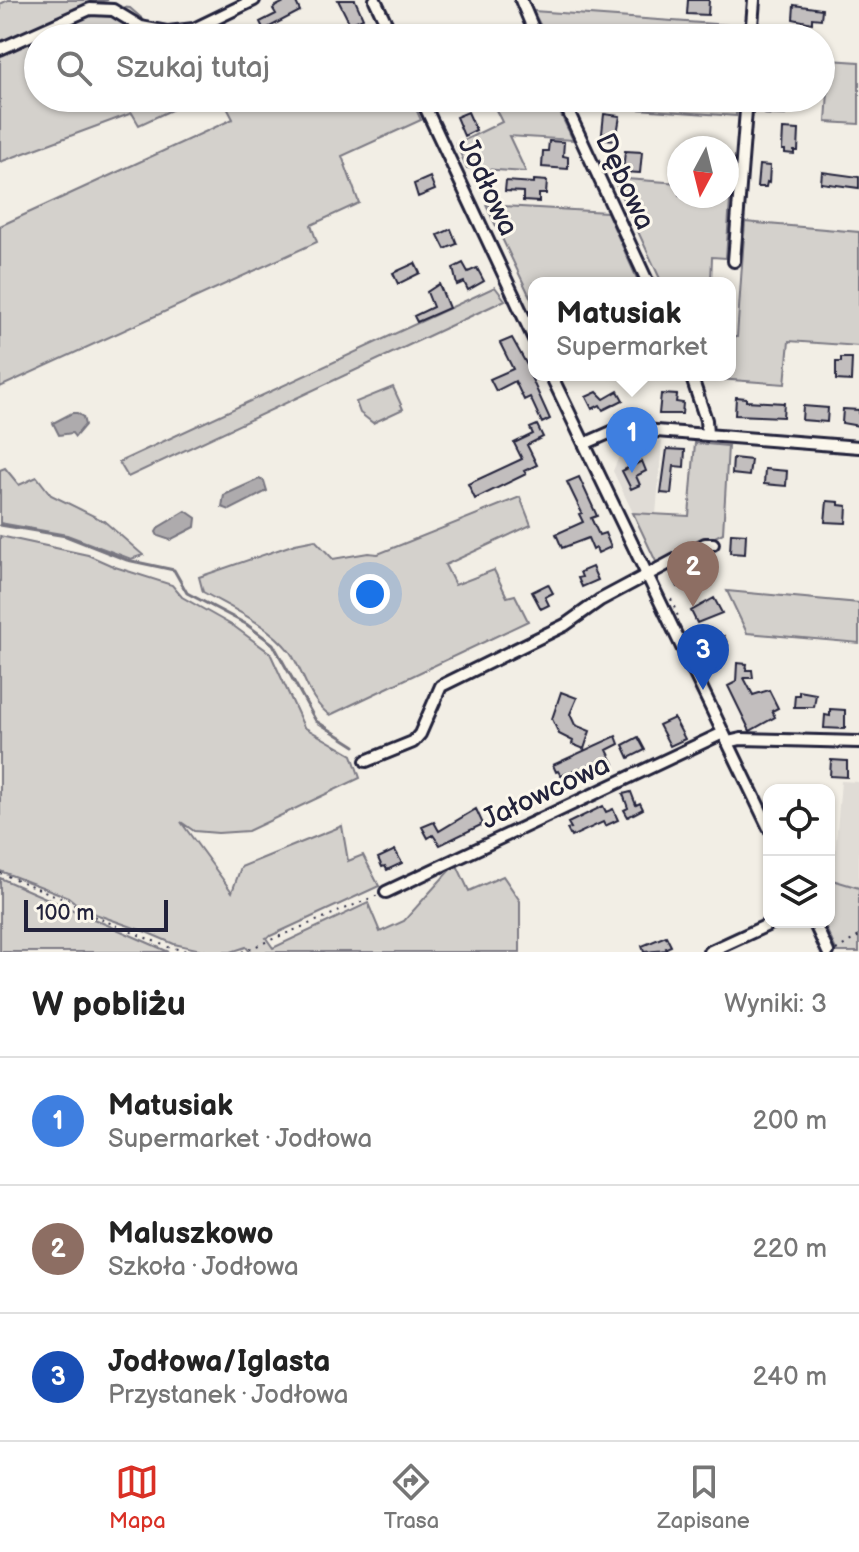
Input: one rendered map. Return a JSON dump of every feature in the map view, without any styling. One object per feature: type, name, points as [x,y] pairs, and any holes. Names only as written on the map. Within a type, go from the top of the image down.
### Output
[{"type":"street","points":[[204,24],[254,0]]},
{"type":"street","points":[[375,0],[386,24]]},
{"type":"street","points":[[521,0],[531,24]]},
{"type":"street","points":[[752,24],[754,0]]},
{"type":"street","points":[[56,24],[90,9],[113,10],[136,24]]},
{"type":"street","points":[[0,49],[24,38]]},
{"type":"street","name":"Jodłowa","points":[[428,112],[528,326]]},
{"type":"street","name":"Dębowa","points":[[569,112],[645,277]]},
{"type":"street","points":[[734,261],[746,112]]},
{"type":"street","points":[[554,381],[763,815]]},
{"type":"street","points":[[693,381],[706,420],[707,434]]},
{"type":"street","points":[[584,444],[616,430],[631,429],[859,447]]},
{"type":"street","points":[[366,761],[413,742],[420,734],[441,686],[565,625],[600,600],[705,544],[713,544]]},
{"type":"street","points":[[726,738],[859,742]]},
{"type":"street","name":"Jałowcowa","points":[[386,892],[726,738]]},
{"type":"street","points":[[709,952],[763,927]]},
{"type":"street","points":[[818,928],[832,951]]},
{"type":"path","points":[[0,873],[168,947],[192,952]]},
{"type":"path","points":[[242,952],[386,892]]},
{"type":"path","points":[[832,951],[859,936]]},
{"type":"path","points":[[832,951],[844,951]]},
{"type":"shaded area","points":[[8,0],[108,0],[46,24],[24,24],[24,34],[0,44],[0,4]]},
{"type":"shaded area","points":[[101,5],[130,8],[148,24],[59,24]]},
{"type":"shaded area","points":[[533,11],[714,24],[540,24]]},
{"type":"shaded area","points":[[223,19],[226,24],[204,24]]},
{"type":"shaded area","points":[[24,40],[24,112],[167,112],[139,125],[132,113],[0,162],[0,51]]},
{"type":"shaded area","points":[[835,60],[859,62],[859,124],[826,122],[827,112],[835,112]]},
{"type":"shaded area","points":[[229,112],[417,112],[421,120],[342,156],[359,203],[311,225],[317,242],[0,387],[0,226],[233,119]]},
{"type":"shaded area","points":[[497,112],[560,112],[573,140],[509,136],[526,172],[467,168],[456,144],[502,122]]},
{"type":"shaded area","points":[[679,112],[736,112],[736,116]]},
{"type":"shaded area","points":[[613,178],[667,182],[667,208],[729,208],[726,258],[712,257],[711,277],[659,277]]},
{"type":"shaded area","points":[[486,205],[607,212],[636,277],[528,277],[528,292]]},
{"type":"shaded area","points":[[745,222],[859,232],[859,346],[789,341],[785,384],[736,380]]},
{"type":"shaded area","points":[[495,287],[505,300],[128,477],[119,462]]},
{"type":"shaded area","points":[[393,387],[403,409],[373,423],[360,413],[356,402]]},
{"type":"shaded area","points":[[72,413],[83,417],[85,425],[75,437],[72,433],[59,435],[53,423]]},
{"type":"shaded area","points":[[648,440],[662,441],[656,515],[633,513],[613,471],[622,449]]},
{"type":"shaded area","points":[[695,443],[728,446],[723,533],[658,566],[633,513],[689,516]]},
{"type":"shaded area","points":[[5,468],[19,485],[37,477],[51,495],[104,521],[143,555],[131,559],[67,535],[0,523],[0,470]]},
{"type":"shaded area","points":[[259,479],[264,481],[267,491],[230,510],[222,507],[224,495]]},
{"type":"shaded area","points":[[520,497],[531,525],[445,565],[455,585],[494,570],[507,597],[515,595],[528,621],[330,715],[317,702],[295,660],[281,642],[250,618],[203,592],[199,577],[295,544],[315,540],[333,559],[378,554]]},
{"type":"shaded area","points":[[186,511],[196,518],[195,527],[170,540],[158,536],[156,532],[159,527]]},
{"type":"shaded area","points":[[0,536],[88,555],[172,585],[182,597],[235,627],[270,653],[304,727],[352,755],[360,778],[248,831],[194,831],[181,822],[232,892],[241,867],[342,826],[348,861],[363,855],[379,886],[266,938],[273,948],[368,903],[380,932],[404,921],[456,863],[469,891],[503,876],[520,901],[520,952],[250,952],[246,947],[231,952],[210,952],[174,944],[84,910],[68,897],[0,871]]},
{"type":"shaded area","points":[[727,591],[859,603],[859,643],[747,633]]},
{"type":"shaded area","points":[[841,781],[859,782],[859,888],[835,881]]},
{"type":"shaded area","points":[[0,878],[169,952],[0,952]]},
{"type":"shaded area","points":[[835,881],[859,888],[859,952],[837,952],[826,928],[835,928]]},
{"type":"building","points":[[295,0],[300,11],[275,24],[261,24],[276,14],[273,9]]},
{"type":"building","points":[[338,0],[355,0],[363,18],[350,24]]},
{"type":"building","points":[[688,0],[709,0],[708,15],[687,14]]},
{"type":"building","points":[[794,5],[822,9],[821,19],[812,18],[812,23],[793,19]]},
{"type":"building","points":[[468,112],[476,130],[464,136],[456,117]]},
{"type":"building","points":[[765,112],[785,112],[785,115]]},
{"type":"building","points":[[604,114],[620,116],[616,140],[604,139]]},
{"type":"building","points":[[783,129],[799,130],[798,151],[794,154],[782,150]]},
{"type":"building","points":[[549,141],[564,142],[563,156],[568,157],[568,169],[542,167],[543,151],[548,151]]},
{"type":"building","points":[[625,151],[642,152],[640,173],[623,172]]},
{"type":"building","points":[[759,165],[770,166],[766,187],[757,187]]},
{"type":"building","points":[[822,172],[859,177],[859,188],[821,183]]},
{"type":"building","points":[[430,177],[435,190],[418,197],[414,184]]},
{"type":"building","points":[[534,180],[547,181],[546,194],[539,194],[539,202],[523,201],[523,192],[505,191],[506,181],[534,183]]},
{"type":"building","points":[[451,229],[457,244],[445,249],[438,235]]},
{"type":"building","points":[[415,263],[420,273],[398,284],[393,273]]},
{"type":"building","points":[[463,263],[468,272],[477,268],[484,281],[468,290],[464,282],[457,285],[453,268]]},
{"type":"building","points":[[439,284],[449,308],[417,322],[414,316],[433,307],[427,292]]},
{"type":"building","points":[[512,338],[528,367],[528,381],[533,381],[550,419],[542,423],[530,397],[524,400],[515,381],[496,391],[490,379],[513,369],[500,343]]},
{"type":"building","points":[[841,358],[852,358],[851,381],[836,380],[836,362],[841,362]]},
{"type":"building","points":[[618,391],[623,400],[603,410],[600,405],[592,409],[586,397],[597,392],[604,399]]},
{"type":"building","points":[[661,394],[677,395],[676,402],[683,403],[682,414],[659,414]]},
{"type":"building","points":[[736,397],[746,398],[746,401],[784,403],[783,417],[735,415]]},
{"type":"building","points":[[803,406],[828,408],[827,422],[802,420]]},
{"type":"building","points":[[843,409],[859,410],[859,426],[842,423]]},
{"type":"building","points":[[537,425],[543,437],[527,445],[537,465],[524,471],[526,474],[475,499],[468,484],[522,459],[514,443],[533,434],[530,428]]},
{"type":"building","points":[[667,449],[685,450],[684,467],[674,466],[671,494],[661,493]]},
{"type":"building","points":[[733,458],[751,460],[749,476],[732,474]]},
{"type":"building","points":[[642,461],[646,471],[636,476],[640,485],[631,489],[622,471]]},
{"type":"building","points":[[765,469],[787,471],[786,486],[764,484]]},
{"type":"building","points":[[579,477],[597,516],[591,518],[599,535],[605,533],[611,547],[598,553],[596,548],[593,550],[588,538],[562,548],[556,534],[583,522],[579,514],[582,513],[567,482]]},
{"type":"building","points":[[827,501],[847,506],[846,523],[825,522]]},
{"type":"building","points":[[731,533],[746,534],[745,554],[730,553]]},
{"type":"building","points":[[592,567],[598,580],[582,587],[578,578],[582,577],[580,572]]},
{"type":"building","points":[[684,567],[691,580],[678,587],[671,573]]},
{"type":"building","points":[[548,584],[553,593],[545,597],[549,605],[541,609],[532,592]]},
{"type":"building","points":[[714,598],[722,613],[697,623],[691,611]]},
{"type":"building","points":[[714,634],[716,639],[724,636],[728,645],[724,647],[726,651],[713,657],[704,639]]},
{"type":"building","points":[[737,663],[747,664],[746,670],[752,670],[753,678],[744,678],[753,695],[769,690],[778,708],[772,711],[775,717],[750,731],[728,686],[736,682]]},
{"type":"building","points":[[799,691],[816,694],[814,707],[794,707],[795,695],[799,695]]},
{"type":"building","points":[[561,692],[577,698],[570,714],[575,725],[590,731],[584,749],[559,734],[552,719]]},
{"type":"building","points":[[830,709],[845,710],[845,729],[824,728],[825,715],[830,716]]},
{"type":"building","points":[[674,718],[685,739],[670,746],[659,725]]},
{"type":"building","points":[[616,736],[619,744],[607,750],[614,764],[609,768],[587,778],[579,768],[561,776],[556,772],[553,765]]},
{"type":"building","points":[[638,737],[645,750],[629,758],[623,745]]},
{"type":"building","points":[[831,760],[847,761],[847,777],[830,776]]},
{"type":"building","points":[[631,792],[636,805],[640,803],[643,809],[628,817],[624,810],[628,808],[623,794]]},
{"type":"building","points":[[603,806],[606,812],[613,809],[618,820],[605,826],[603,822],[571,837],[568,823]]},
{"type":"building","points":[[476,809],[483,824],[440,845],[433,835],[428,838],[422,827],[434,822],[439,831]]},
{"type":"building","points":[[395,850],[402,863],[387,870],[378,858]]},
{"type":"building","points":[[666,936],[671,946],[667,950],[644,952],[642,946]]},
{"type":"waterway","points":[[0,525],[66,536],[127,560],[174,570],[187,593],[246,624],[273,644],[316,721],[355,746]]},
{"type":"place","name":"Matusiak","points":[[632,473]]},
{"type":"place","name":"Maluszkowo","points":[[693,607]]},
{"type":"place","name":"Jodłowa/Iglasta","points":[[703,690]]}]
